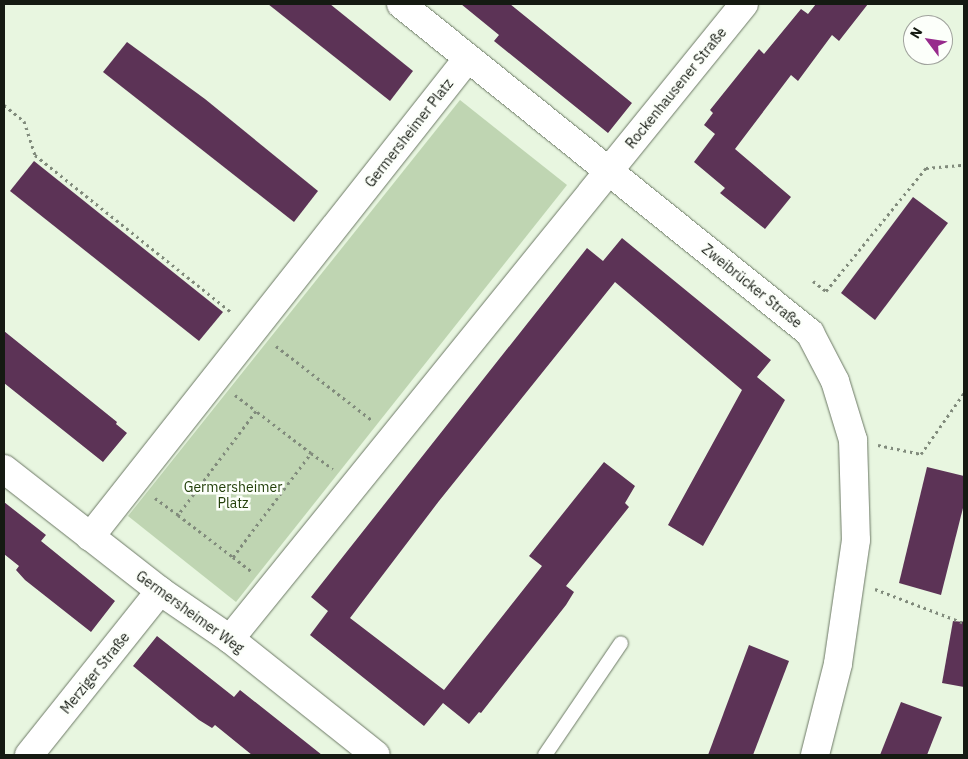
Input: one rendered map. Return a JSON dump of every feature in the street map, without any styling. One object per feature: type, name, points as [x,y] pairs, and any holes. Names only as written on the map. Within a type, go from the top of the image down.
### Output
[{"type":"street","name":"Zweibrücker Straße","points":[[401,4],[810,333],[835,381],[853,440],[856,540],[838,664],[815,755]]},
{"type":"street","name":"Rockenhausener Straße","points":[[608,172],[744,4]]},
{"type":"street","name":"Germersheimer Platz","points":[[90,537],[468,58]]},
{"type":"street","points":[[230,639],[608,172]]},
{"type":"street","name":"Germersheimer Weg","points":[[4,468],[160,591],[230,639],[376,755]]},
{"type":"street","name":"Merziger Straße","points":[[29,755],[160,591]]},
{"type":"lane","points":[[545,755],[621,643]]},
{"type":"path","points":[[4,105],[24,121],[35,155],[233,314]]},
{"type":"path","points":[[813,281],[826,291],[926,168],[964,165]]},
{"type":"path","points":[[273,344],[373,421]]},
{"type":"path","points":[[853,440],[921,454],[964,393]]},
{"type":"path","points":[[233,394],[334,470]]},
{"type":"path","points":[[178,515],[256,411]]},
{"type":"path","points":[[233,557],[311,453]]},
{"type":"path","points":[[153,496],[253,572]]},
{"type":"path","points":[[874,588],[964,623]]},
{"type":"green space","name":"Germersheimer Platz","points":[[460,100],[567,185],[236,602],[128,516]]},
{"type":"building","points":[[268,4],[330,4],[413,71],[390,101]]},
{"type":"building","points":[[461,4],[510,4],[632,103],[608,133],[494,41],[499,35]]},
{"type":"building","points":[[816,4],[868,4],[839,41],[832,35],[798,81],[791,75],[735,149],[791,197],[765,229],[720,193],[725,188],[694,162],[715,134],[704,125],[713,113],[710,110],[759,49],[764,54],[801,9],[808,14]]},
{"type":"building","points":[[127,42],[205,99],[318,191],[294,222],[103,72]]},
{"type":"building","points":[[34,161],[223,312],[199,341],[10,191]]},
{"type":"building","points":[[913,197],[948,223],[875,320],[841,293]]},
{"type":"building","points":[[622,238],[771,360],[757,377],[785,400],[703,546],[668,525],[742,390],[615,282],[439,501],[350,618],[444,690],[542,566],[529,556],[604,462],[635,486],[625,503],[629,507],[566,586],[574,592],[566,605],[481,713],[479,712],[469,724],[443,703],[424,726],[310,635],[328,611],[311,597],[587,248],[603,261]]},
{"type":"building","points":[[4,331],[117,422],[116,424],[127,433],[103,462],[4,383]]},
{"type":"building","points":[[927,467],[964,476],[964,504],[941,595],[899,583]]},
{"type":"building","points":[[4,502],[46,535],[41,541],[115,601],[91,632],[25,580],[16,570],[19,566],[4,554]]},
{"type":"building","points":[[953,621],[964,622],[964,687],[942,683]]},
{"type":"building","points":[[157,636],[234,697],[240,690],[322,755],[252,755],[215,725],[212,728],[199,720],[133,666]]},
{"type":"building","points":[[749,645],[789,661],[753,755],[708,755]]},
{"type":"building","points":[[901,702],[942,717],[927,755],[880,755]]}]
